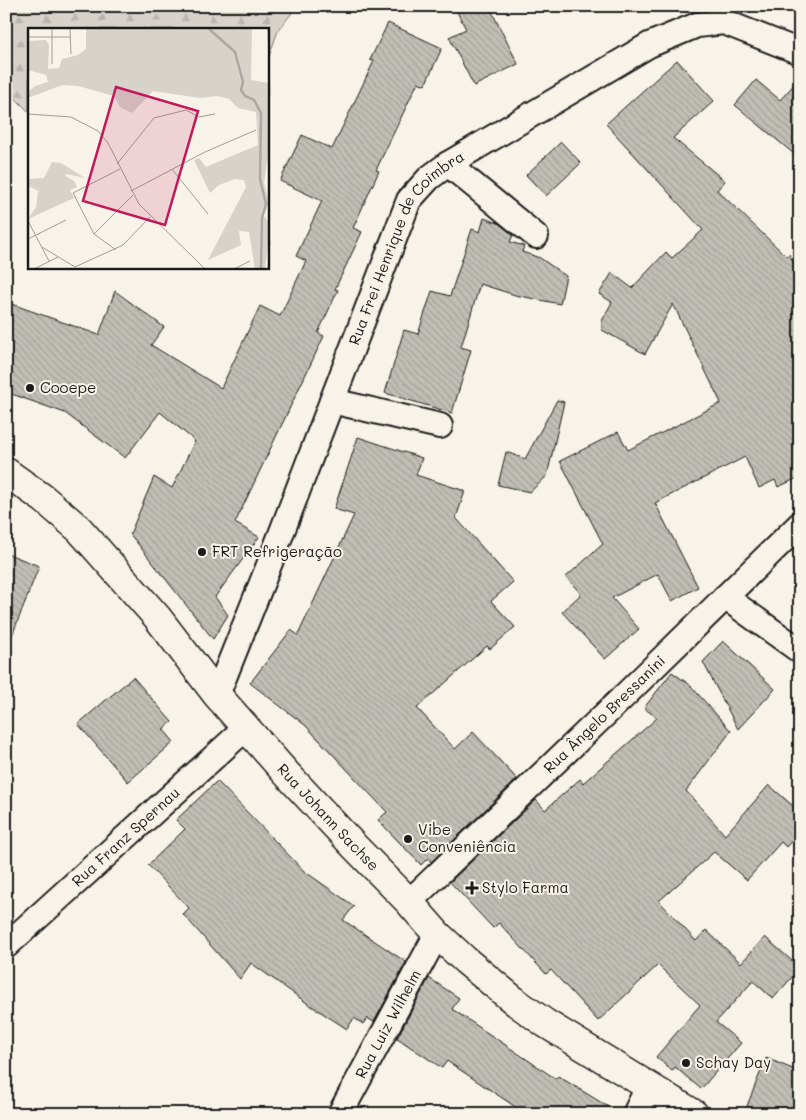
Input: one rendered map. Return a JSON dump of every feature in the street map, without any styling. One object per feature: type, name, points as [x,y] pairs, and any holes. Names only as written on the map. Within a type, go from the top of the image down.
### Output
[{"type":"street","name":"Rua Frei Henrique de Coimbra","points":[[217,695],[273,555],[409,200],[429,178],[448,164],[649,45],[697,25],[724,22],[800,52]]},
{"type":"street","points":[[448,164],[536,236]]},
{"type":"street","points":[[332,401],[440,426]]},
{"type":"street","name":"Rua Johann Sachse","points":[[6,472],[44,499],[79,529],[157,617],[217,695],[246,728],[437,934],[483,976],[538,1018],[694,1114]]},
{"type":"street","name":"Rua Ângelo Bressanini","points":[[409,902],[800,524]]},
{"type":"street","points":[[726,597],[800,651]]},
{"type":"street","name":"Rua Franz Spernau","points":[[6,946],[246,728]]},
{"type":"street","name":"Rua Luiz Wilhelm","points":[[340,1114],[437,934]]},
{"type":"street","points":[[635,1114],[648,1087]]},
{"type":"green space","points":[[6,6],[297,6],[278,31],[269,56],[269,28],[28,28],[28,111],[6,89]]},
{"type":"building","points":[[454,6],[489,6],[518,64],[474,86],[449,37],[466,29]]},
{"type":"building","points":[[388,23],[442,48],[425,85],[418,82],[376,170],[379,171],[353,228],[362,232],[335,289],[338,290],[318,333],[324,336],[235,523],[259,537],[215,597],[228,615],[213,639],[130,534],[154,477],[172,488],[195,441],[160,412],[125,458],[65,413],[6,392],[6,302],[99,335],[115,291],[164,327],[151,345],[221,388],[260,306],[280,316],[306,261],[296,256],[322,201],[280,181],[302,135],[332,149],[374,61],[370,60]]},
{"type":"building","points":[[677,60],[714,101],[673,138],[725,181],[717,190],[786,256],[789,254],[800,274],[800,477],[778,487],[775,480],[759,488],[745,457],[655,503],[698,587],[672,601],[658,574],[612,598],[639,629],[605,659],[562,612],[581,594],[566,577],[603,544],[560,461],[618,432],[628,450],[721,403],[673,304],[645,354],[602,330],[602,321],[612,302],[599,294],[612,273],[632,288],[666,252],[672,258],[703,230],[606,124]]},
{"type":"building","points":[[800,78],[800,159],[735,105],[756,80],[780,100]]},
{"type":"building","points":[[561,142],[581,163],[546,196],[526,175]]},
{"type":"building","points":[[484,218],[498,223],[513,235],[510,242],[524,246],[522,252],[540,258],[566,276],[560,304],[515,295],[480,284],[461,347],[471,350],[452,413],[385,393],[404,330],[418,334],[432,291],[450,296],[472,229],[480,232]]},
{"type":"building","points":[[557,400],[564,402],[547,476],[530,492],[498,485],[506,452],[525,459]]},
{"type":"building","points":[[358,437],[422,458],[416,475],[465,491],[456,518],[513,582],[491,601],[515,627],[490,649],[487,646],[417,708],[455,749],[473,732],[517,779],[431,862],[428,858],[421,865],[378,820],[387,812],[305,725],[250,683],[291,630],[298,635],[354,515],[334,509]]},
{"type":"building","points":[[6,553],[39,566],[8,646],[6,646]]},
{"type":"building","points":[[723,641],[775,689],[738,729],[703,662]]},
{"type":"building","points":[[672,672],[690,685],[731,731],[686,791],[725,835],[769,785],[800,812],[800,832],[786,847],[781,842],[747,880],[714,852],[659,901],[696,941],[706,930],[741,963],[765,937],[800,968],[773,999],[753,981],[716,1022],[741,1043],[701,1089],[675,1067],[672,1071],[656,1057],[700,1005],[658,965],[598,1021],[551,970],[546,974],[499,923],[493,928],[450,882],[536,800],[545,810],[580,779],[583,783],[657,718],[644,708]]},
{"type":"building","points":[[133,677],[172,722],[163,729],[174,742],[128,782],[78,724]]},
{"type":"building","points":[[217,781],[304,871],[354,906],[343,920],[406,962],[374,1022],[367,1018],[363,1024],[354,1018],[347,1029],[251,963],[240,979],[183,914],[189,908],[148,865],[185,829],[176,820]]},
{"type":"building","points":[[429,978],[459,998],[452,1009],[556,1079],[558,1076],[620,1114],[526,1114],[447,1061],[442,1068],[397,1038]]},
{"type":"building","points":[[766,1058],[800,1072],[800,1099],[794,1114],[765,1114],[747,1106]]},
{"type":"place","name":"Cooepe","points":[[30,388]]},
{"type":"place","name":"FRT Refrigeração","points":[[202,552]]},
{"type":"place","name":"Vibe Conveniência","points":[[408,839]]},
{"type":"place","name":"Stylo Farma","points":[[472,888]]},
{"type":"place","name":"Schay Day","points":[[686,1063]]}]
